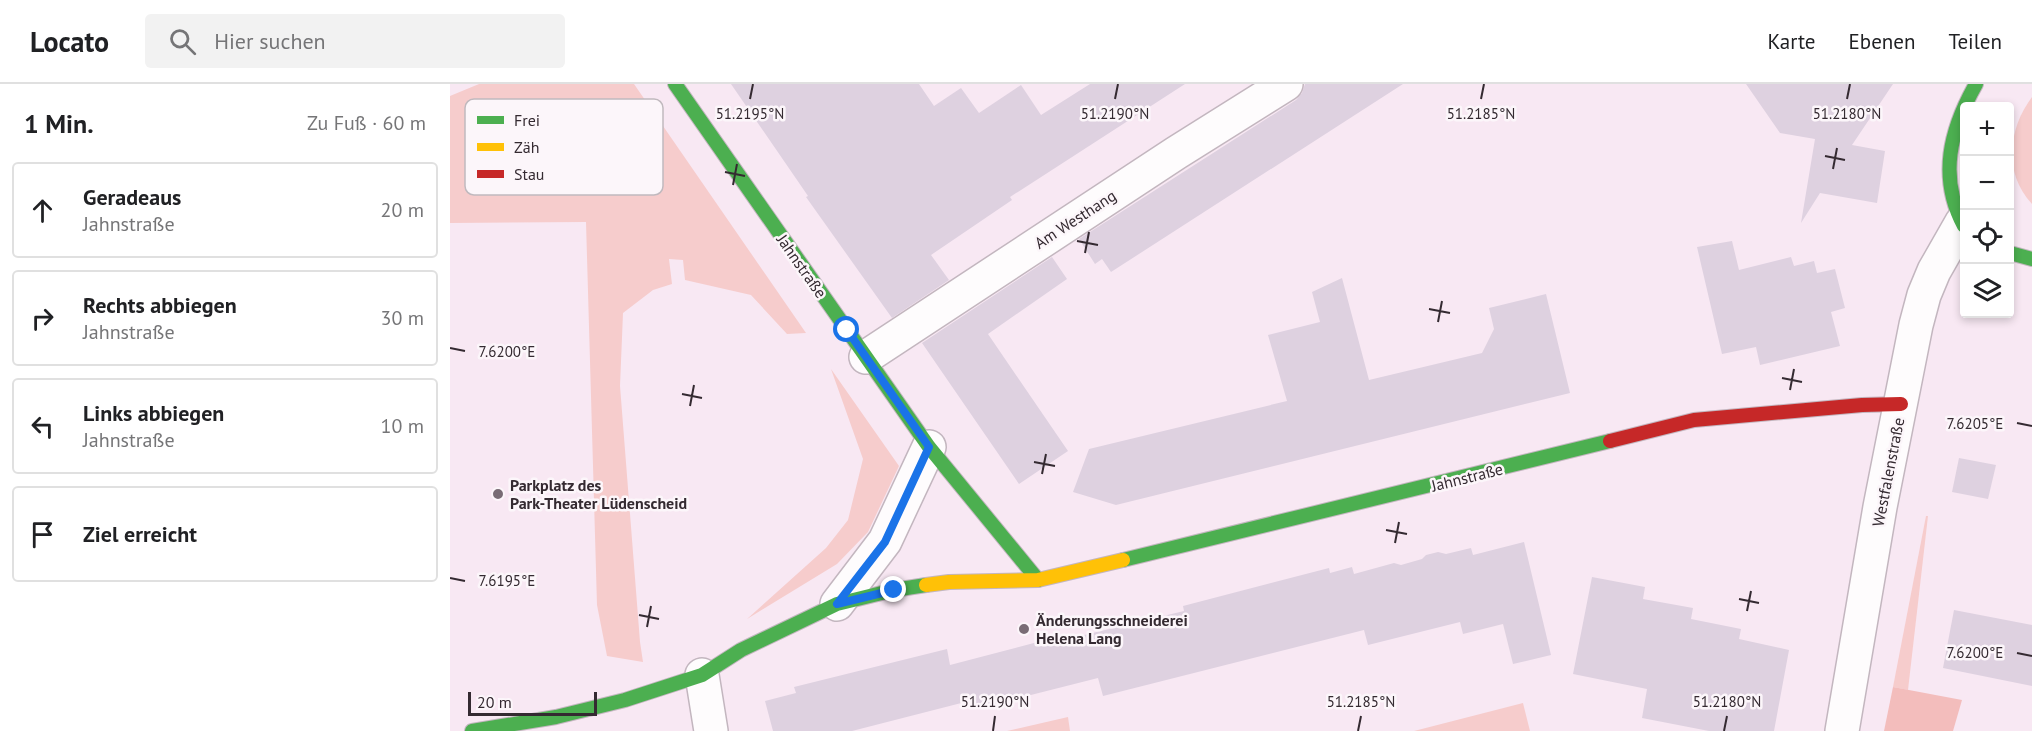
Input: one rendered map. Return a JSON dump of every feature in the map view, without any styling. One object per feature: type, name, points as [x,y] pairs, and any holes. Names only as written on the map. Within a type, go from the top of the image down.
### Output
[{"type":"street","name":"Jahnstraße","points":[[675,84],[929,447],[1038,580]]},
{"type":"street","name":"Am Westhang","points":[[866,357],[1176,153],[1286,84]]},
{"type":"street","points":[[1960,216],[1949,187],[1950,156],[1953,135],[1976,84]]},
{"type":"street","name":"Westfalenstraße","points":[[1842,731],[1880,507],[1924,295],[1940,257],[1960,228]]},
{"type":"street","points":[[2014,254],[2032,260]]},
{"type":"street","name":"Jahnstraße","points":[[472,731],[556,717],[625,700],[702,675],[741,650],[837,604],[894,590],[949,582],[1038,580],[1477,475],[1694,420],[1862,405],[1901,404]]},
{"type":"street","name":"Jahnstraße","points":[[837,604],[885,542],[929,447]]},
{"type":"street","points":[[702,675],[711,731]]},
{"type":"shaded area","points":[[479,84],[634,84],[644,99],[465,99],[465,195],[663,195],[663,126],[806,333],[787,334],[751,295],[685,280],[683,260],[669,259],[672,284],[653,290],[623,313],[620,386],[643,662],[607,656],[597,605],[586,222],[450,223],[450,96]]},
{"type":"shaded area","points":[[2032,97],[2032,204],[2016,179],[2014,170],[2014,137],[2024,110]]},
{"type":"shaded area","points":[[831,369],[899,466],[868,532],[837,564],[747,619],[826,548],[848,520],[863,459]]},
{"type":"shaded area","points":[[1926,516],[1928,516],[1908,690],[1893,687]]},
{"type":"shaded area","points":[[1893,687],[1962,700],[1953,731],[1884,731]]},
{"type":"shaded area","points":[[1523,703],[1530,731],[1414,731]]},
{"type":"shaded area","points":[[1068,717],[1070,731],[1007,731]]},
{"type":"building","points":[[731,84],[919,84],[934,106],[961,88],[979,113],[1021,85],[1041,115],[1090,84],[1185,84],[1010,197],[1012,200],[931,255],[949,280],[892,318],[806,197],[808,196]]},
{"type":"building","points":[[1305,84],[1403,84],[1111,272],[1102,259],[1095,264],[1079,239],[1296,100]]},
{"type":"building","points":[[1746,84],[1893,84],[1852,145],[1885,151],[1877,203],[1820,193],[1801,223],[1815,139],[1780,133]]},
{"type":"building","points":[[1732,241],[1739,270],[1791,257],[1794,266],[1814,261],[1817,273],[1835,269],[1845,308],[1831,312],[1840,346],[1760,365],[1756,347],[1722,354],[1697,247]]},
{"type":"building","points":[[1052,257],[1067,279],[988,334],[1068,451],[1019,484],[922,343]]},
{"type":"building","points":[[1342,278],[1369,380],[1482,353],[1494,329],[1489,308],[1546,294],[1570,393],[1116,505],[1073,492],[1089,449],[1287,401],[1268,335],[1320,322],[1312,292]]},
{"type":"building","points":[[1959,458],[1996,465],[1988,499],[1952,492]]},
{"type":"building","points":[[1524,542],[1551,655],[1513,664],[1503,624],[1463,634],[1460,622],[1368,645],[1364,630],[1103,696],[1098,678],[976,709],[973,700],[852,731],[773,731],[765,701],[796,693],[794,687],[947,649],[950,665],[1049,639],[1051,643],[1184,611],[1183,606],[1329,568],[1330,573],[1352,567],[1354,574],[1394,563],[1401,565],[1438,552],[1446,554],[1471,548],[1473,555]]},
{"type":"building","points":[[1592,577],[1645,587],[1643,599],[1693,608],[1691,619],[1741,629],[1739,639],[1789,650],[1774,731],[1709,731],[1642,718],[1647,689],[1573,674]]},
{"type":"building","points":[[1954,610],[2032,625],[2032,686],[1943,668]]},
{"type":"traffic: fast","points":[[675,84],[929,447],[1038,580]]},
{"type":"traffic: fast","points":[[1960,217],[1951,190],[1950,154],[1960,119],[1976,84]]},
{"type":"traffic: fast","points":[[2014,254],[2032,259]]},
{"type":"traffic: fast","points":[[1123,560],[1610,441]]},
{"type":"traffic: fast","points":[[472,731],[556,717],[625,700],[702,675],[741,650],[837,604],[926,585]]},
{"type":"traffic: slow","points":[[926,585],[949,582],[1038,580],[1123,560]]},
{"type":"traffic: jam","points":[[1610,441],[1694,420],[1862,405],[1901,404]]},
{"type":"place","name":"Parkplatz des Park-Theater Lüdenscheid","points":[[498,494]]},
{"type":"place","name":"Änderungsschneiderei Helena Lang","points":[[1024,629]]},
{"type":"route","points":[[847,330],[929,447],[885,542],[837,604],[894,590]]}]
